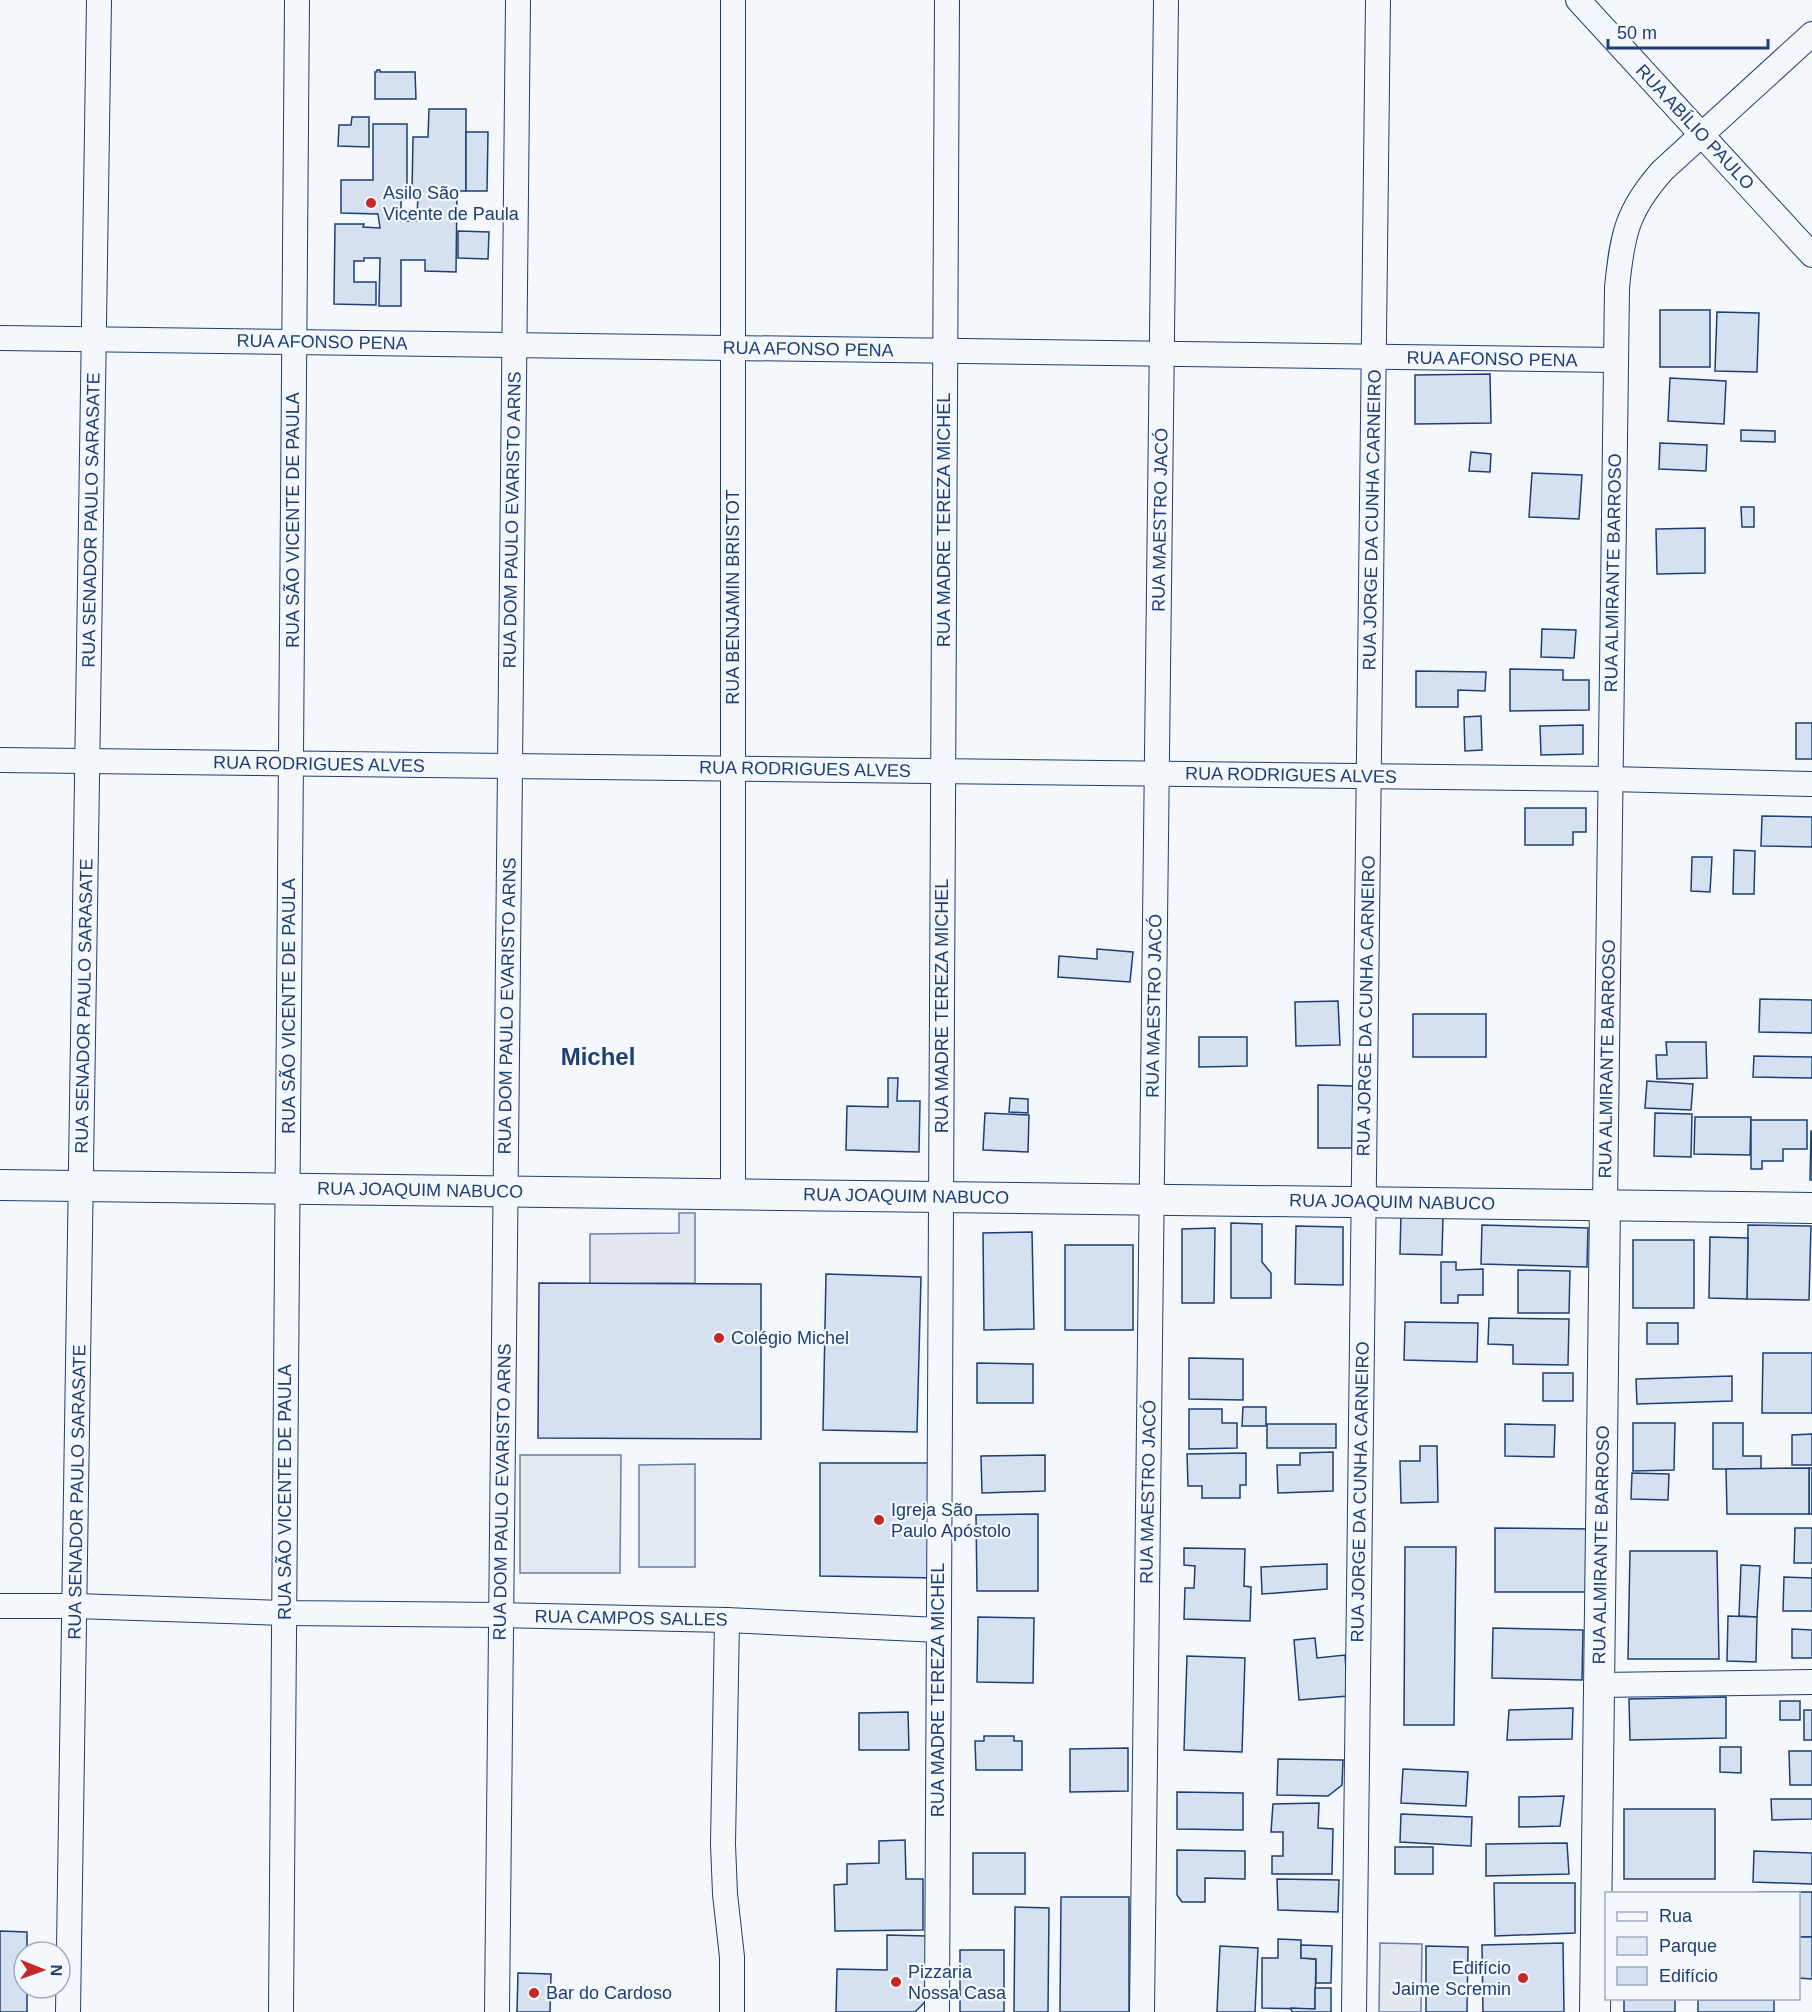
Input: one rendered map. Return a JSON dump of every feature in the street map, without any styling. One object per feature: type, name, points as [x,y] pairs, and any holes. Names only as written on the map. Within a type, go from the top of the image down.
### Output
[{"type":"main road","name":"RUA JOAQUIM NABUCO","points":[[0,1185],[1812,1208]]},
{"type":"main road","name":"RUA ALMIRANTE BARROSO","points":[[1595,2012],[1605,1205]]},
{"type":"street","name":"RUA SENADOR PAULO SARASATE","points":[[68,2012],[99,0]]},
{"type":"street","name":"RUA SÃO VICENTE DE PAULA","points":[[281,2012],[297,0]]},
{"type":"street","name":"RUA DOM PAULO EVARISTO ARNS","points":[[497,2012],[518,0]]},
{"type":"street","name":"RUA BENJAMIN BRISTOT","points":[[733,0],[733,1194]]},
{"type":"street","name":"RUA MADRE TEREZA MICHEL","points":[[937,2012],[947,0]]},
{"type":"street","name":"RUA MAESTRO JACÓ","points":[[1142,2012],[1166,0]]},
{"type":"street","name":"RUA JORGE DA CUNHA CARNEIRO","points":[[1354,2012],[1378,0]]},
{"type":"street","name":"RUA ABÍLIO PAULO","points":[[1578,0],[1812,255]]},
{"type":"street","name":"RUA ALMIRANTE BARROSO","points":[[1605,1205],[1617,288],[1624,231],[1650,184],[1812,34]]},
{"type":"street","name":"RUA AFONSO PENA","points":[[0,338],[1616,360]]},
{"type":"street","name":"RUA RODRIGUES ALVES","points":[[0,760],[1157,773],[1812,784]]},
{"type":"street","name":"RUA CAMPOS SALLES","points":[[0,1606],[727,1620],[939,1630]]},
{"type":"street","points":[[727,1620],[723,1844],[725,1894],[732,1957],[732,2012]]},
{"type":"street","points":[[1599,1686],[1812,1682]]},
{"type":"green space","points":[[520,1455],[621,1455],[620,1573],[520,1573]]},
{"type":"green space","points":[[695,1464],[695,1567],[639,1567],[639,1465]]},
{"type":"shaded area","points":[[679,1213],[695,1213],[695,1283],[590,1284],[590,1234],[679,1233]]},
{"type":"shaded area","points":[[1380,1943],[1422,1944],[1421,2012],[1379,2012]]},
{"type":"building","points":[[377,70],[380,72],[415,72],[416,99],[375,99],[375,72]]},
{"type":"building","name":"Asilo São Vicente de Paula","points":[[429,109],[466,109],[466,191],[457,191],[456,272],[425,271],[425,260],[401,260],[401,306],[379,306],[380,258],[364,258],[364,261],[354,261],[354,282],[376,282],[376,305],[334,304],[335,224],[364,224],[363,227],[380,228],[378,214],[341,213],[341,180],[373,180],[373,124],[407,124],[407,192],[401,192],[401,221],[417,221],[418,192],[412,192],[413,137],[428,137]]},
{"type":"building","points":[[352,117],[369,117],[369,147],[338,146],[339,125],[351,125]]},
{"type":"building","points":[[466,132],[488,132],[487,191],[466,191]]},
{"type":"building","points":[[458,231],[489,232],[488,259],[458,258]]},
{"type":"building","points":[[1660,310],[1710,310],[1710,367],[1660,367]]},
{"type":"building","points":[[1717,312],[1759,313],[1757,372],[1715,371]]},
{"type":"building","points":[[1490,374],[1491,423],[1415,424],[1415,375]]},
{"type":"building","points":[[1670,378],[1726,381],[1724,424],[1668,421]]},
{"type":"building","points":[[1741,430],[1775,431],[1775,442],[1741,441]]},
{"type":"building","points":[[1660,443],[1707,445],[1706,471],[1659,469]]},
{"type":"building","points":[[1471,452],[1491,454],[1490,472],[1469,471]]},
{"type":"building","points":[[1532,473],[1582,475],[1579,519],[1529,517]]},
{"type":"building","points":[[1741,507],[1754,507],[1754,527],[1742,527]]},
{"type":"building","points":[[1705,528],[1705,573],[1657,574],[1656,529]]},
{"type":"building","points":[[1542,629],[1576,630],[1574,658],[1541,657]]},
{"type":"building","points":[[1510,669],[1563,670],[1563,680],[1589,680],[1589,710],[1510,711]]},
{"type":"building","points":[[1416,671],[1486,672],[1485,691],[1458,690],[1458,707],[1416,707]]},
{"type":"building","points":[[1481,716],[1482,750],[1465,751],[1464,717]]},
{"type":"building","points":[[1796,723],[1812,723],[1812,759],[1796,759]]},
{"type":"building","points":[[1583,725],[1583,754],[1541,755],[1540,726]]},
{"type":"building","points":[[1525,808],[1586,808],[1586,832],[1573,832],[1573,845],[1525,845]]},
{"type":"building","points":[[1762,816],[1812,817],[1812,847],[1761,846]]},
{"type":"building","points":[[1734,850],[1755,851],[1754,894],[1733,894]]},
{"type":"building","points":[[1692,857],[1712,857],[1710,892],[1691,891]]},
{"type":"building","points":[[1097,949],[1133,952],[1130,982],[1058,977],[1059,956],[1097,959]]},
{"type":"building","points":[[1760,999],[1812,1000],[1812,1033],[1759,1032]]},
{"type":"building","points":[[1338,1001],[1340,1045],[1296,1046],[1295,1002]]},
{"type":"building","points":[[1413,1014],[1486,1014],[1486,1057],[1413,1057]]},
{"type":"building","points":[[1199,1037],[1247,1037],[1247,1066],[1199,1067]]},
{"type":"building","points":[[1666,1042],[1706,1042],[1707,1078],[1657,1079],[1656,1055],[1667,1055]]},
{"type":"building","points":[[1754,1056],[1812,1057],[1812,1078],[1753,1077]]},
{"type":"building","points":[[888,1078],[898,1078],[897,1101],[920,1101],[919,1152],[846,1150],[847,1106],[888,1107]]},
{"type":"building","points":[[1647,1081],[1693,1084],[1691,1110],[1645,1108]]},
{"type":"building","points":[[1318,1085],[1353,1086],[1352,1148],[1318,1148]]},
{"type":"building","points":[[1010,1098],[1028,1099],[1028,1113],[1009,1112]]},
{"type":"building","points":[[985,1113],[1029,1115],[1028,1152],[983,1150]]},
{"type":"building","points":[[1655,1113],[1692,1114],[1691,1157],[1654,1156]]},
{"type":"building","points":[[1695,1117],[1751,1117],[1750,1155],[1694,1154]]},
{"type":"building","points":[[1751,1120],[1807,1120],[1807,1149],[1783,1149],[1783,1161],[1762,1161],[1762,1169],[1751,1169]]},
{"type":"building","points":[[1811,1131],[1812,1180],[1810,1180]]},
{"type":"building","points":[[1401,1214],[1443,1215],[1442,1255],[1400,1254]]},
{"type":"building","points":[[1231,1223],[1262,1224],[1262,1262],[1271,1273],[1271,1298],[1231,1298]]},
{"type":"building","points":[[1482,1225],[1588,1228],[1587,1267],[1481,1264]]},
{"type":"building","points":[[1748,1225],[1811,1226],[1809,1300],[1747,1299]]},
{"type":"building","points":[[1296,1226],[1343,1227],[1343,1285],[1295,1284]]},
{"type":"building","points":[[1215,1228],[1214,1303],[1182,1303],[1182,1229]]},
{"type":"building","points":[[1032,1232],[1034,1329],[984,1330],[983,1233]]},
{"type":"building","points":[[1710,1237],[1748,1238],[1747,1299],[1709,1298]]},
{"type":"building","points":[[1633,1240],[1694,1240],[1694,1308],[1633,1308]]},
{"type":"building","points":[[1065,1245],[1133,1245],[1133,1330],[1065,1330]]},
{"type":"building","points":[[1441,1262],[1456,1262],[1456,1270],[1483,1269],[1483,1295],[1458,1295],[1458,1303],[1441,1303]]},
{"type":"building","points":[[1518,1270],[1570,1271],[1569,1313],[1518,1313]]},
{"type":"building","points":[[826,1274],[921,1277],[917,1432],[823,1430]]},
{"type":"building","points":[[539,1283],[761,1284],[761,1439],[538,1438]]},
{"type":"building","points":[[1489,1318],[1569,1319],[1568,1365],[1513,1364],[1513,1345],[1488,1344]]},
{"type":"building","points":[[1405,1322],[1478,1323],[1477,1362],[1404,1360]]},
{"type":"building","points":[[1647,1323],[1678,1323],[1678,1344],[1647,1344]]},
{"type":"building","points":[[1763,1353],[1812,1353],[1812,1413],[1762,1413]]},
{"type":"building","points":[[1189,1358],[1243,1359],[1243,1400],[1189,1399]]},
{"type":"building","points":[[977,1363],[1033,1364],[1033,1403],[977,1403]]},
{"type":"building","points":[[1543,1373],[1573,1373],[1573,1401],[1543,1401]]},
{"type":"building","points":[[1732,1376],[1732,1401],[1637,1404],[1636,1379]]},
{"type":"building","points":[[1243,1407],[1266,1407],[1266,1426],[1242,1426]]},
{"type":"building","points":[[1189,1409],[1222,1409],[1222,1423],[1237,1423],[1237,1448],[1189,1449]]},
{"type":"building","points":[[1633,1423],[1675,1423],[1674,1470],[1633,1471]]},
{"type":"building","points":[[1713,1423],[1743,1423],[1743,1456],[1761,1456],[1761,1469],[1713,1469]]},
{"type":"building","points":[[1267,1424],[1336,1424],[1336,1448],[1267,1448]]},
{"type":"building","points":[[1505,1424],[1555,1425],[1554,1457],[1505,1456]]},
{"type":"building","points":[[1812,1434],[1812,1465],[1792,1465],[1792,1435]]},
{"type":"building","points":[[1420,1446],[1437,1446],[1438,1502],[1401,1503],[1400,1461],[1420,1461]]},
{"type":"building","points":[[1333,1452],[1333,1491],[1278,1493],[1277,1465],[1300,1465],[1300,1453]]},
{"type":"building","points":[[1246,1453],[1246,1485],[1240,1485],[1240,1498],[1202,1498],[1202,1486],[1188,1486],[1187,1454]]},
{"type":"building","points":[[1045,1455],[1045,1491],[982,1493],[981,1456]]},
{"type":"building","name":"Igreja São Paulo Apóstolo","points":[[820,1463],[937,1463],[937,1578],[820,1576]]},
{"type":"building","points":[[1809,1468],[1812,1468],[1812,1514],[1809,1514]]},
{"type":"building","points":[[1809,1468],[1809,1514],[1727,1514],[1726,1469]]},
{"type":"building","points":[[1632,1473],[1669,1474],[1668,1500],[1631,1499]]},
{"type":"building","points":[[1038,1514],[1038,1591],[977,1591],[976,1515]]},
{"type":"building","points":[[1495,1528],[1592,1529],[1592,1592],[1495,1592]]},
{"type":"building","points":[[1795,1528],[1812,1528],[1812,1563],[1794,1563]]},
{"type":"building","points":[[1405,1547],[1456,1547],[1454,1725],[1404,1725]]},
{"type":"building","points":[[1184,1548],[1245,1549],[1244,1586],[1251,1587],[1250,1621],[1184,1619],[1185,1588],[1194,1588],[1195,1566],[1184,1565]]},
{"type":"building","points":[[1630,1551],[1717,1551],[1719,1659],[1628,1659]]},
{"type":"building","points":[[1327,1564],[1327,1589],[1262,1594],[1261,1567]]},
{"type":"building","points":[[1741,1565],[1760,1566],[1757,1617],[1739,1616]]},
{"type":"building","points":[[1784,1577],[1812,1578],[1812,1611],[1783,1611]]},
{"type":"building","points":[[1728,1616],[1757,1617],[1756,1662],[1727,1661]]},
{"type":"building","points":[[978,1617],[1034,1618],[1033,1683],[977,1682]]},
{"type":"building","points":[[1493,1628],[1583,1630],[1582,1680],[1492,1678]]},
{"type":"building","points":[[1792,1629],[1812,1630],[1812,1658],[1792,1658]]},
{"type":"building","points":[[1315,1638],[1317,1658],[1345,1655],[1348,1696],[1299,1700],[1294,1640]]},
{"type":"building","points":[[1187,1656],[1245,1658],[1242,1752],[1184,1750]]},
{"type":"building","points":[[1726,1697],[1726,1738],[1630,1740],[1629,1699]]},
{"type":"building","points":[[1780,1701],[1800,1701],[1800,1720],[1780,1720]]},
{"type":"building","points":[[1573,1708],[1572,1739],[1507,1740],[1509,1710]]},
{"type":"building","points":[[1804,1710],[1812,1710],[1812,1740],[1804,1740]]},
{"type":"building","points":[[908,1712],[909,1750],[859,1750],[859,1713]]},
{"type":"building","points":[[984,1736],[1014,1736],[1014,1741],[1022,1741],[1022,1770],[976,1770],[975,1741],[984,1741]]},
{"type":"building","points":[[1720,1747],[1741,1747],[1741,1773],[1720,1772]]},
{"type":"building","points":[[1128,1748],[1128,1791],[1070,1792],[1070,1749]]},
{"type":"building","points":[[1789,1751],[1812,1751],[1812,1785],[1790,1785]]},
{"type":"building","points":[[1278,1759],[1343,1760],[1342,1785],[1328,1796],[1277,1795]]},
{"type":"building","points":[[1403,1769],[1468,1772],[1466,1806],[1401,1803]]},
{"type":"building","points":[[1177,1792],[1243,1793],[1243,1830],[1177,1829]]},
{"type":"building","points":[[1564,1796],[1560,1826],[1519,1827],[1519,1797]]},
{"type":"building","points":[[1771,1799],[1812,1799],[1812,1819],[1772,1820]]},
{"type":"building","points":[[1319,1803],[1318,1828],[1333,1829],[1332,1874],[1272,1874],[1272,1856],[1283,1856],[1283,1832],[1271,1832],[1273,1804]]},
{"type":"building","points":[[1624,1809],[1715,1809],[1715,1879],[1624,1879]]},
{"type":"building","points":[[1401,1814],[1472,1817],[1471,1846],[1400,1842]]},
{"type":"building","points":[[905,1840],[906,1879],[923,1879],[923,1930],[835,1931],[834,1885],[847,1884],[847,1864],[879,1863],[879,1841]]},
{"type":"building","points":[[1567,1843],[1569,1874],[1486,1876],[1486,1844]]},
{"type":"building","points":[[1395,1847],[1433,1847],[1433,1874],[1395,1874]]},
{"type":"building","points":[[1177,1850],[1245,1851],[1245,1879],[1205,1878],[1205,1902],[1182,1902],[1177,1895]]},
{"type":"building","points":[[1754,1851],[1812,1853],[1812,1884],[1753,1882]]},
{"type":"building","points":[[973,1853],[1025,1853],[1025,1894],[973,1894]]},
{"type":"building","points":[[1277,1879],[1339,1880],[1338,1912],[1278,1910]]},
{"type":"building","points":[[1494,1883],[1575,1883],[1575,1933],[1495,1936]]},
{"type":"building","points":[[1800,1892],[1812,1892],[1812,1937],[1800,1937]]},
{"type":"building","points":[[1061,1897],[1129,1897],[1129,2012],[1060,2012]]},
{"type":"building","points":[[1015,1907],[1049,1908],[1048,2012],[1014,2012]]},
{"type":"building","points":[[0,1931],[27,1932],[27,1940],[12,1940],[12,2000],[27,2000],[27,2012],[0,2012]]},
{"type":"building","points":[[887,1935],[926,1936],[925,2002],[915,2012],[836,2012],[837,1969],[887,1970]]},
{"type":"building","points":[[1800,1937],[1812,1937],[1812,1979],[1800,1978]]},
{"type":"building","points":[[1278,1939],[1301,1940],[1301,1958],[1316,1959],[1315,2009],[1262,2008],[1262,1958],[1278,1958]]},
{"type":"building","name":"Edifício Jaime Scremin","points":[[1563,1943],[1564,2012],[1483,2012],[1482,1945]]},
{"type":"building","points":[[1301,1945],[1332,1946],[1331,1983],[1316,1983],[1316,1959],[1301,1958]]},
{"type":"building","points":[[1220,1946],[1258,1948],[1255,2012],[1217,2012]]},
{"type":"building","points":[[1426,1946],[1468,1947],[1467,2012],[1426,2012]]},
{"type":"building","points":[[960,1950],[1004,1950],[1004,2012],[960,2012]]},
{"type":"building","name":"Bar do Cardoso","points":[[518,1973],[551,1974],[550,2012],[517,2012]]},
{"type":"building","points":[[1315,1988],[1331,1988],[1331,2012],[1292,2012],[1291,2008],[1315,2009]]},
{"type":"building","points":[[1624,2000],[1675,2000],[1675,2012],[1624,2012]]},
{"type":"building","points":[[1698,2000],[1774,2000],[1774,2012],[1698,2012]]},
{"type":"place","name":"Asilo São Vicente de Paula","points":[[371,203]]},
{"type":"place","name":"Colégio Michel","points":[[719,1338]]},
{"type":"place","name":"Igreja São Paulo Apóstolo","points":[[879,1520]]},
{"type":"place","name":"Edifício Jaime Scremin","points":[[1523,1978]]},
{"type":"place","name":"Pizzaria Nossa Casa","points":[[896,1982]]},
{"type":"place","name":"Bar do Cardoso","points":[[534,1993]]},
{"type":"district","name":"Michel","points":[[598,1056]]}]
